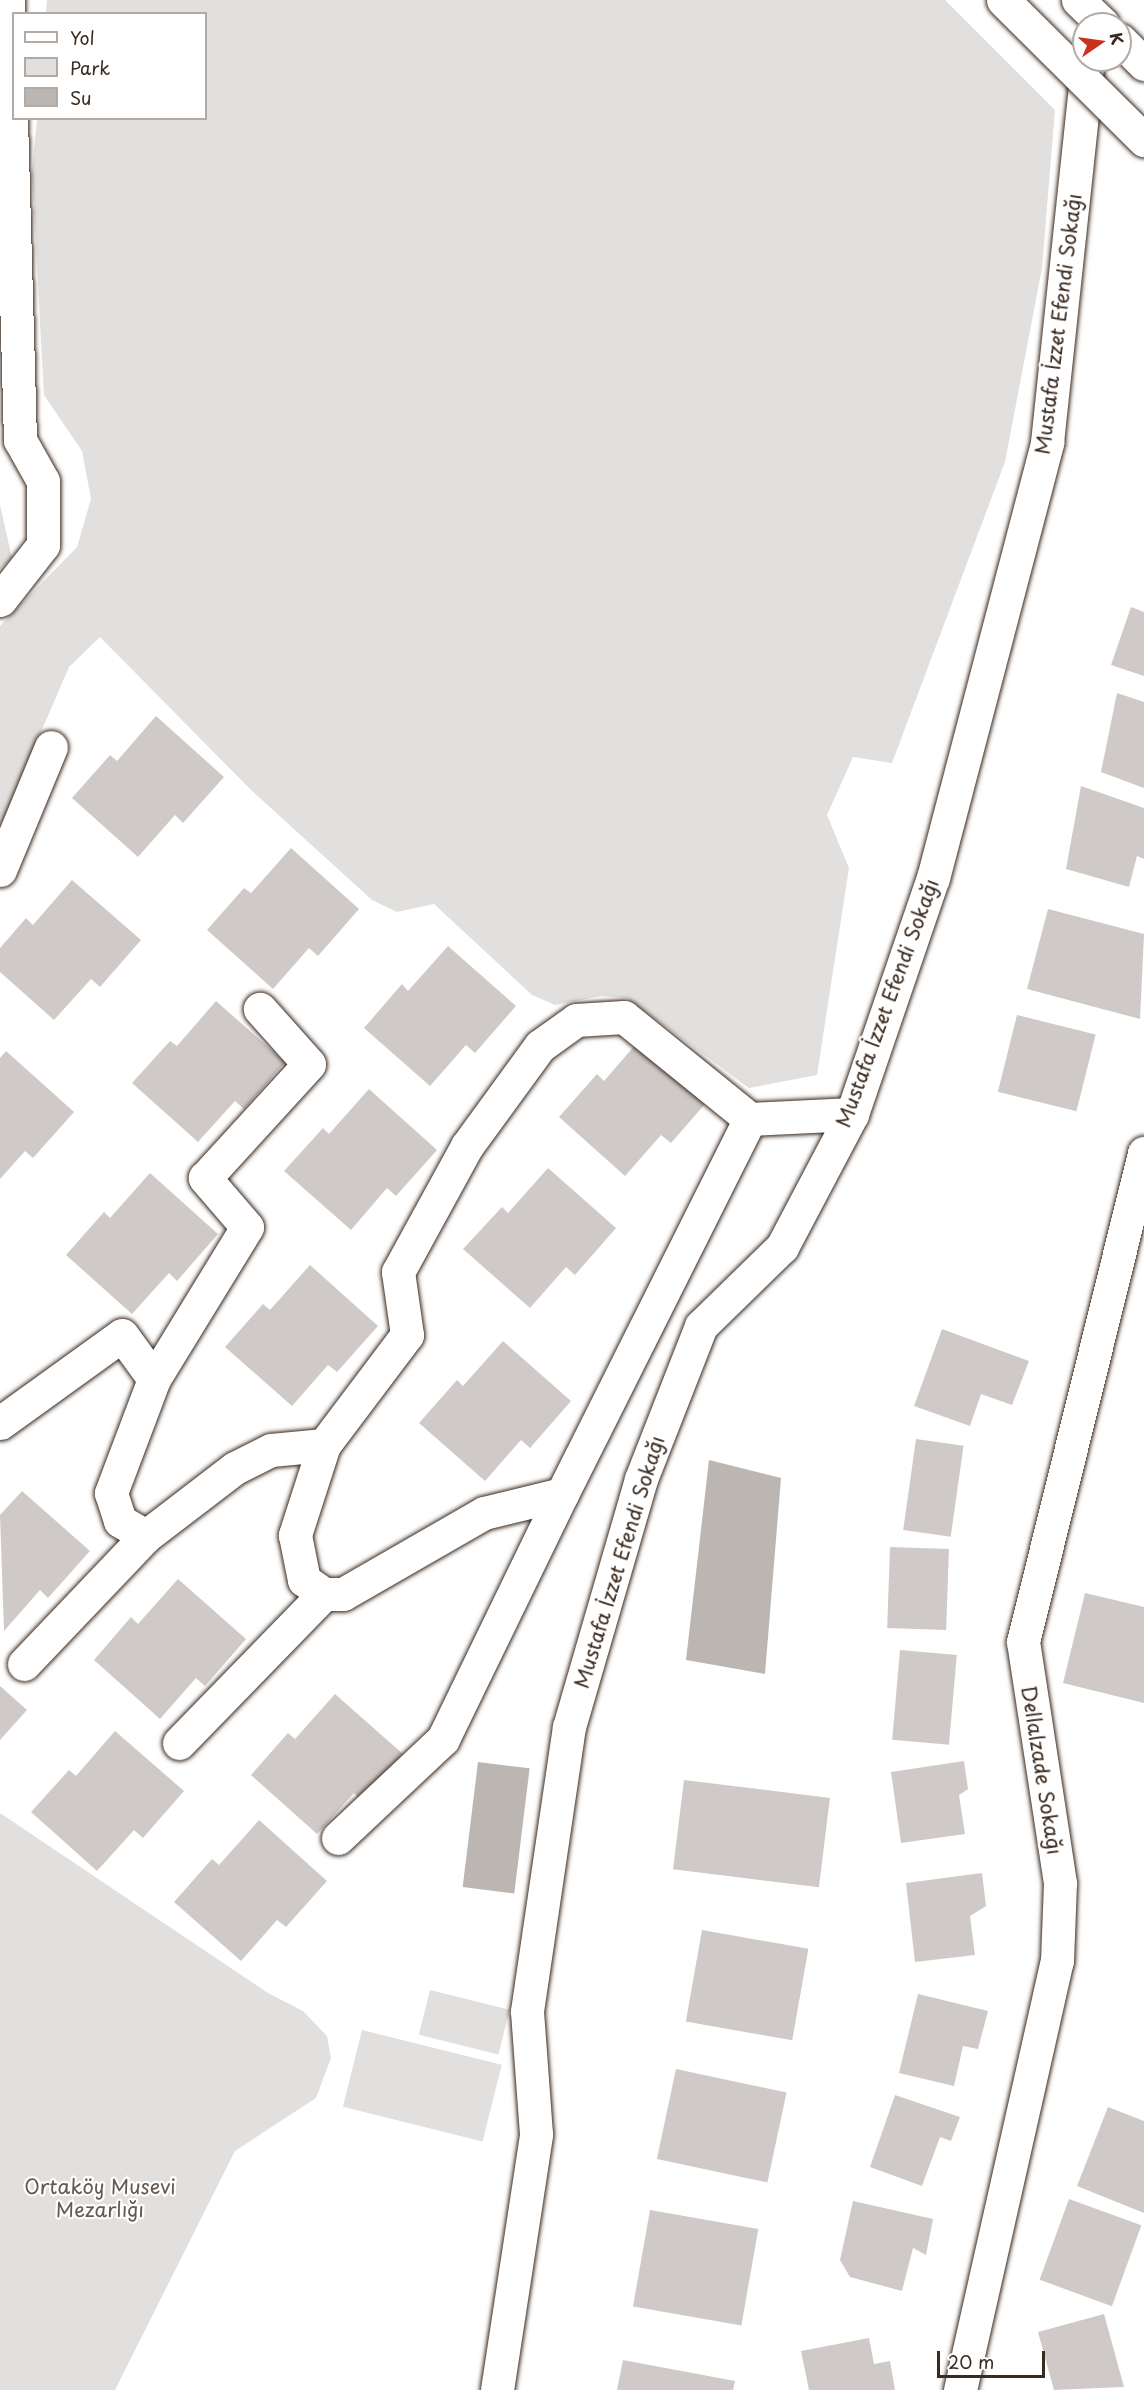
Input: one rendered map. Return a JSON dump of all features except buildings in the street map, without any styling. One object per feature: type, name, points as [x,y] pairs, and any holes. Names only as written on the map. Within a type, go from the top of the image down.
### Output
[{"type":"main road","points":[[0,600],[43,545],[43,482],[20,440],[8,0]]},
{"type":"main road","points":[[1003,0],[1144,140]]},
{"type":"main road","points":[[1078,0],[1090,12]]},
{"type":"main road","points":[[1132,52],[1144,64]]},
{"type":"main road","name":"Mustafa İzzet Efendi Sokağı","points":[[497,2390],[536,2134],[527,2012],[569,1727],[641,1479],[700,1326],[782,1247],[852,1114],[933,878],[1047,442],[1087,72]]},
{"type":"main road","points":[[0,870],[51,747]]},
{"type":"main road","points":[[146,1536],[120,1521],[111,1493],[154,1379],[247,1227],[205,1178],[309,1064],[260,1009]]},
{"type":"main road","points":[[562,1494],[484,1513],[343,1593],[324,1594],[304,1580],[295,1535],[324,1444],[407,1335],[398,1272],[467,1146],[540,1046],[576,1020],[624,1017],[750,1119],[852,1114]]},
{"type":"main road","points":[[338,1838],[443,1738],[562,1494],[750,1119]]},
{"type":"main road","name":"Dellalzade Sokağı","points":[[966,2381],[1057,1961],[1060,1883],[1023,1642],[1144,1153]]},
{"type":"main road","points":[[0,1423],[122,1335],[154,1379]]},
{"type":"main road","points":[[24,1664],[146,1536],[262,1454],[324,1444]]},
{"type":"main road","points":[[179,1743],[324,1594]]},
{"type":"green space","points":[[47,0],[945,0],[1055,110],[1042,268],[1005,462],[892,763],[853,757],[827,815],[849,868],[817,1075],[749,1088],[627,998],[601,996],[555,1005],[532,995],[434,904],[397,912],[372,900],[250,789],[100,637],[69,667],[0,827],[0,626],[77,547],[91,499],[82,451],[44,395],[32,172],[37,120],[207,120],[207,12],[46,12]]},
{"type":"green space","points":[[0,505],[12,558],[0,569]]},
{"type":"green space","name":"Ortaköy Musevi Mezarlığı","points":[[0,1813],[268,1993],[303,2011],[327,2036],[331,2058],[316,2098],[235,2151],[115,2390],[0,2390]]},
{"type":"green space","points":[[430,1990],[510,2010],[498,2054],[419,2035]]},
{"type":"green space","points":[[362,2030],[502,2065],[483,2141],[343,2107]]},
{"type":"water","points":[[709,1460],[781,1478],[765,1674],[686,1660]]},
{"type":"water","points":[[478,1762],[530,1768],[514,1893],[463,1887]]}]
